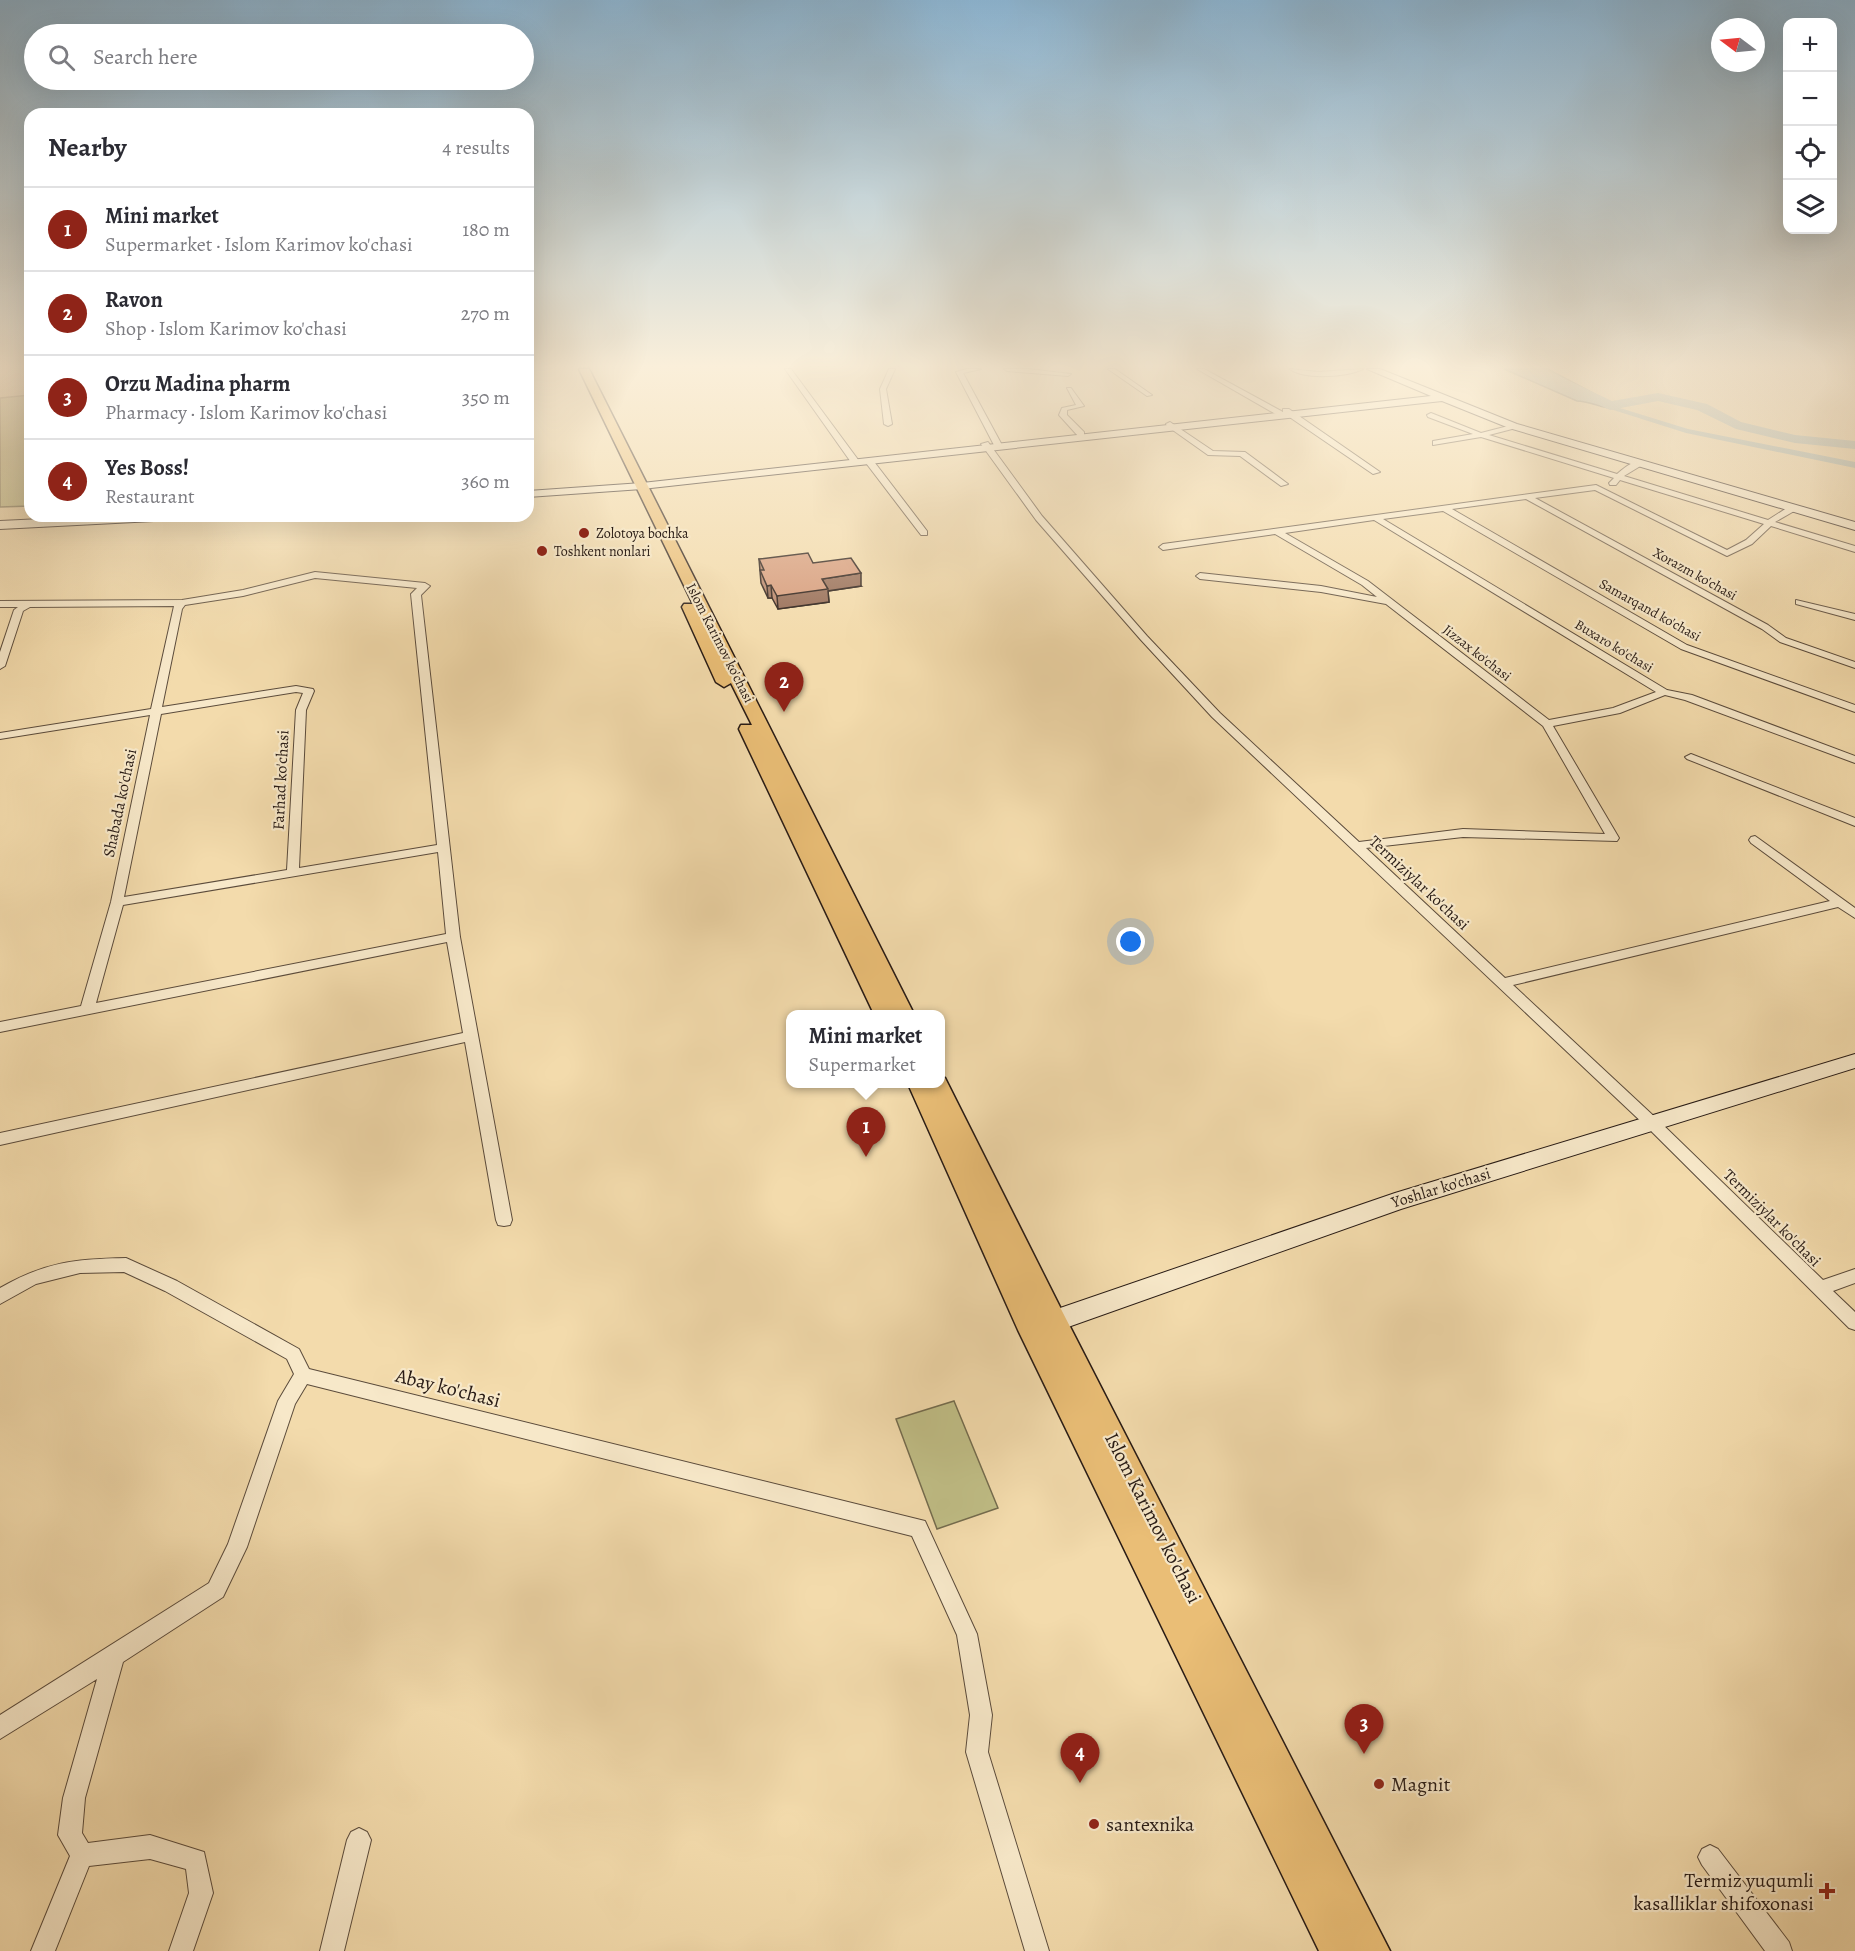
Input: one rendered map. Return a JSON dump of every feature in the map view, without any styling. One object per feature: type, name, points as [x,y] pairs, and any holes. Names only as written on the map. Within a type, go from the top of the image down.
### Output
[{"type":"main road","name":"Islom Karimov ko'chasi","points":[[624,460],[901,1010]]},
{"type":"main road","name":"Islom Karimov ko'chasi","points":[[625,460],[703,640],[883,1010]]},
{"type":"main road","points":[[534,493],[864,460]]},
{"type":"main road","points":[[855,461],[877,460]]},
{"type":"main road","points":[[1629,460],[1855,526]]},
{"type":"main road","points":[[534,488],[636,484]]},
{"type":"main road","points":[[0,518],[23,519]]},
{"type":"main road","points":[[0,525],[23,519]]},
{"type":"main road","name":"Yoshlar ko'chasi","points":[[1043,1325],[1395,1202],[1855,1061]]},
{"type":"main road","name":"Islom Karimov ko'chasi","points":[[922,1088],[1371,1951]]},
{"type":"main road","name":"Islom Karimov ko'chasi","points":[[939,1088],[1043,1325],[1338,1951]]},
{"type":"street","name":"Termiziylar ko'chasi","points":[[1002,460],[1039,518],[1143,638],[1216,715],[1653,1124],[1855,1323]]},
{"type":"street","points":[[1250,460],[1284,484]]},
{"type":"street","points":[[1357,460],[1376,472]]},
{"type":"street","points":[[1561,460],[1855,549]]},
{"type":"street","points":[[869,461],[924,532]]},
{"type":"street","points":[[1163,547],[1596,487],[1612,483],[1627,469],[1639,463]]},
{"type":"street","points":[[1596,487],[1727,553],[1749,542],[1770,523],[1793,508]]},
{"type":"street","name":"Xorazm ko'chasi","points":[[1526,496],[1765,627],[1783,640],[1855,665]]},
{"type":"street","name":"Samarqand ko'chasi","points":[[1444,508],[1684,647],[1855,709]]},
{"type":"street","name":"Buxaro ko'chasi","points":[[1376,518],[1664,692],[1688,698],[1855,760]]},
{"type":"street","name":"Jizzax ko'chasi","points":[[1279,532],[1365,583],[1547,724],[1613,838],[1463,833],[1356,846]]},
{"type":"street","points":[[0,603],[26,605],[182,603],[243,593],[315,575],[425,586],[416,594],[453,937],[504,1220]]},
{"type":"street","points":[[1200,576],[1321,589],[1389,602]]},
{"type":"street","points":[[1799,602],[1855,617]]},
{"type":"street","name":"Shabada ko'chasi","points":[[87,1010],[117,902],[177,608],[182,603]]},
{"type":"street","points":[[0,666],[19,610],[26,605]]},
{"type":"street","name":"Farhad ko'chasi","points":[[156,711],[296,689],[309,691],[301,710],[293,873]]},
{"type":"street","points":[[1547,724],[1616,711],[1664,692]]},
{"type":"street","points":[[0,736],[156,711]]},
{"type":"street","points":[[1691,757],[1855,822]]},
{"type":"street","points":[[1755,840],[1855,914]]},
{"type":"street","points":[[117,902],[443,848]]},
{"type":"street","points":[[1502,982],[1840,903]]},
{"type":"street","points":[[0,1027],[453,937]]},
{"type":"street","points":[[0,1139],[470,1036]]},
{"type":"street","points":[[0,1297],[32,1278],[80,1266],[126,1265],[171,1286],[293,1354],[303,1375],[287,1401],[237,1547],[216,1590],[0,1728]]},
{"type":"street","points":[[1820,1288],[1855,1276]]},
{"type":"street","name":"Abay ko'chasi","points":[[303,1375],[918,1528],[967,1634],[981,1715],[977,1752],[1037,1951]]},
{"type":"street","points":[[82,1855],[70,1835],[74,1798],[114,1655]]},
{"type":"street","points":[[332,1951],[359,1840]]},
{"type":"street","points":[[82,1855],[150,1847],[196,1860],[201,1893],[181,1951]]},
{"type":"street","points":[[43,1951],[82,1855]]},
{"type":"street","points":[[1710,1857],[1780,1951]]},
{"type":"shaded area","points":[[0,460],[24,460],[24,506],[0,507]]},
{"type":"shaded area","points":[[954,1401],[998,1508],[937,1529],[896,1419]]},
{"type":"building","points":[[808,553],[813,563],[851,558],[861,573],[822,579],[828,589],[777,596],[771,585],[767,586],[760,570],[764,570],[759,559]]},
{"type":"waterway","points":[[1830,460],[1855,465]]},
{"type":"place","name":"Zolotoya bochka","points":[[584,533]]},
{"type":"place","name":"Toshkent nonlari","points":[[542,551]]},
{"type":"place","name":"Ravon","points":[[784,712]]},
{"type":"place","name":"Mini market","points":[[866,1157]]},
{"type":"place","name":"Orzu Madina pharm","points":[[1364,1754]]},
{"type":"place","name":"Yes Boss!","points":[[1080,1783]]},
{"type":"place","name":"Magnit","points":[[1379,1784]]},
{"type":"place","name":"santexnika","points":[[1094,1824]]},
{"type":"place","name":"Termiz yuqumli kasalliklar shifoxonasi","points":[[1827,1891]]}]
